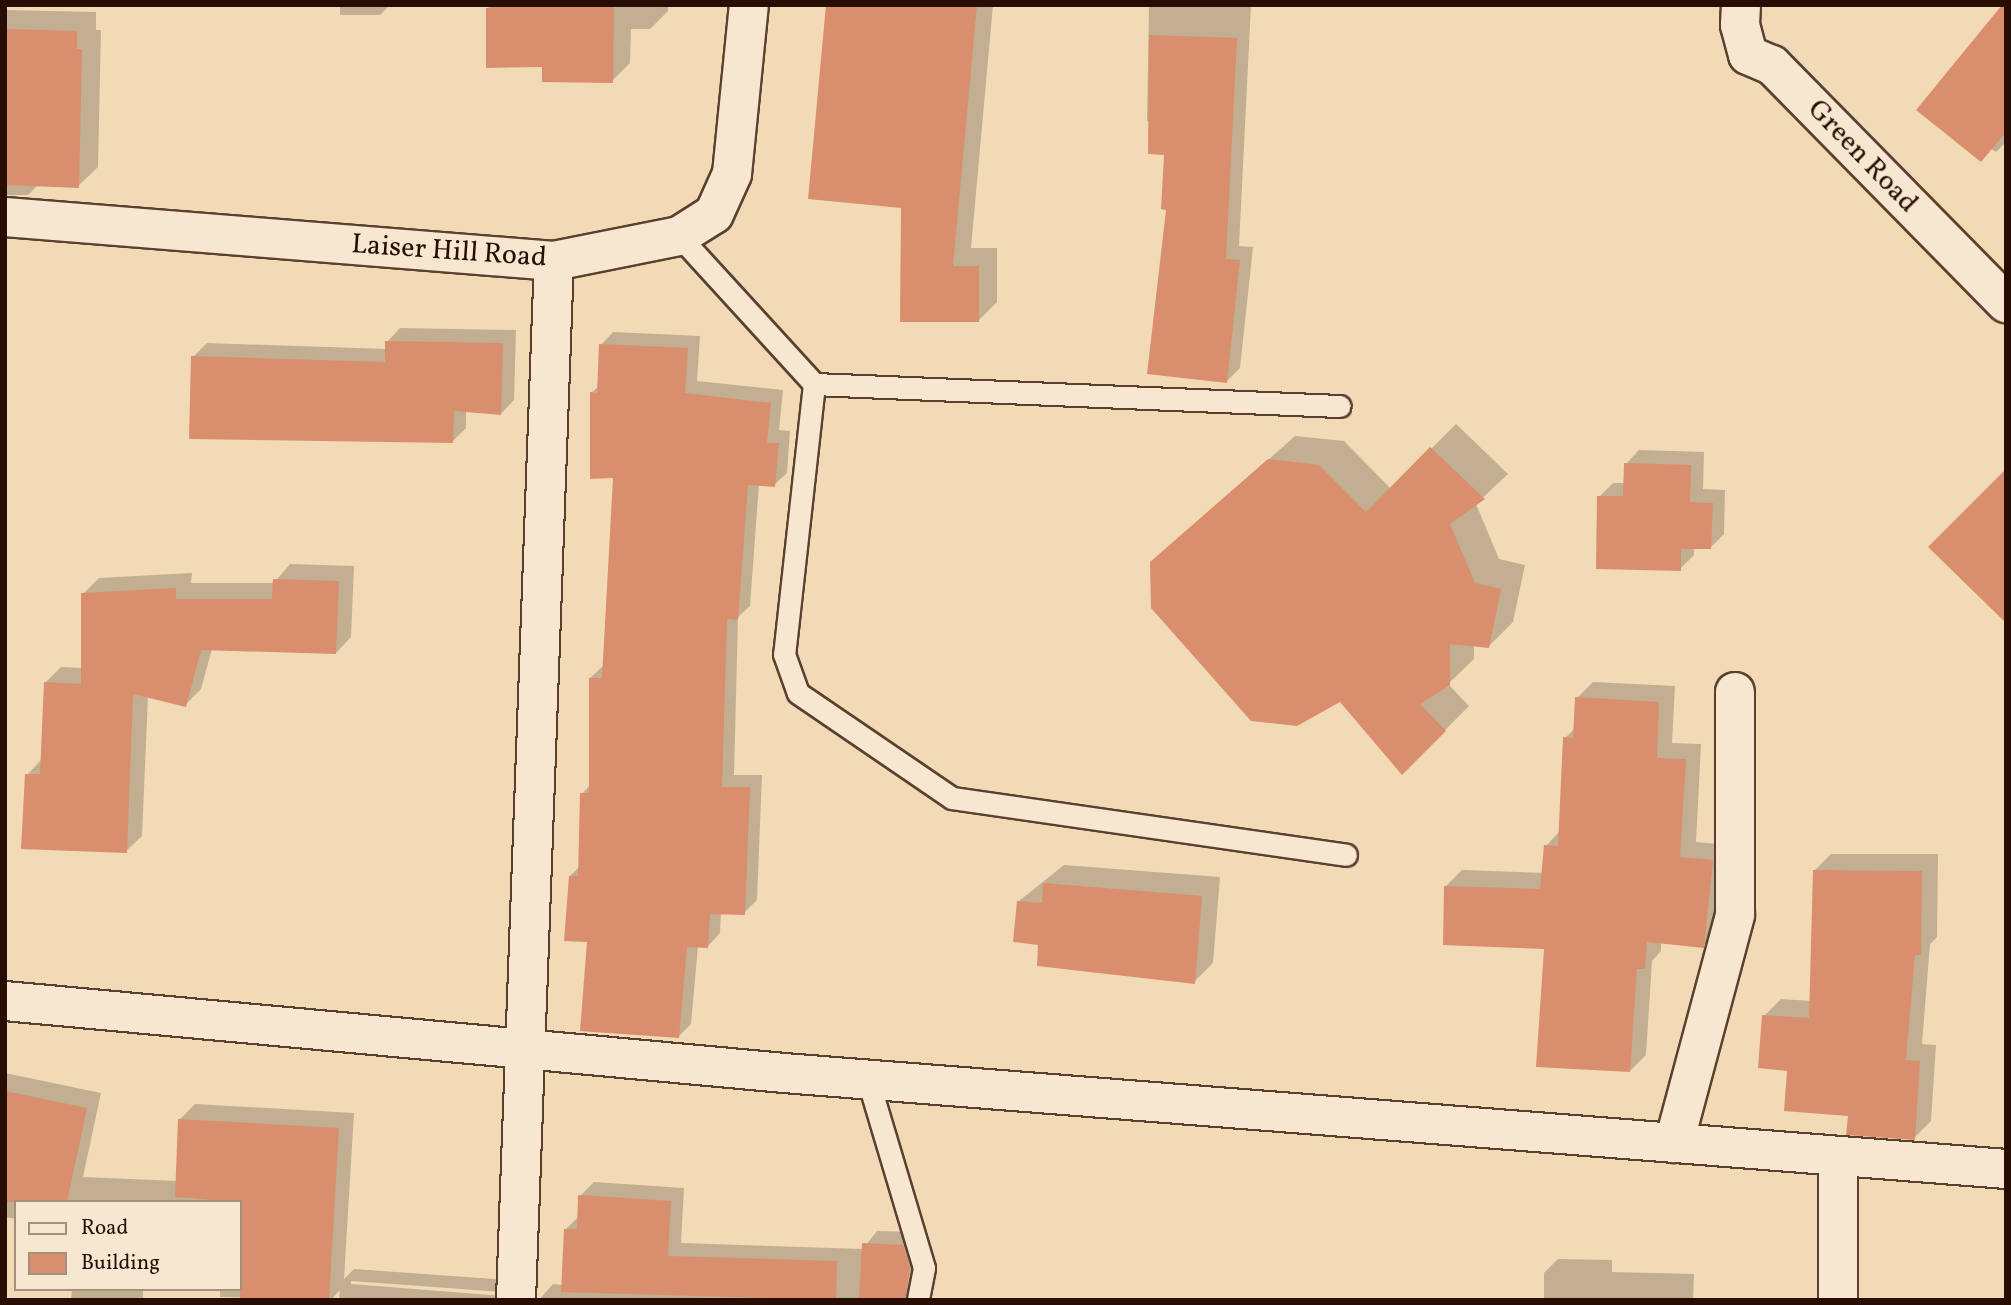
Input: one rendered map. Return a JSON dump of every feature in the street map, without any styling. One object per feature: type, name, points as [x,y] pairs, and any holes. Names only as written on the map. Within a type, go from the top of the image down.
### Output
[{"type":"street","name":"Laiser Hill Road","points":[[5,217],[554,261],[679,236],[714,214],[732,174],[749,5]]},
{"type":"street","name":"Green Road","points":[[1741,5],[1740,25],[1748,55],[1772,65],[2006,303]]},
{"type":"street","points":[[516,1300],[522,1051],[554,261]]},
{"type":"street","points":[[1674,1143],[1735,915],[1735,692]]},
{"type":"street","points":[[5,1001],[522,1051],[2006,1169]]},
{"type":"street","points":[[1838,1156],[1838,1300]]},
{"type":"lane","points":[[679,236],[814,384],[1340,406]]},
{"type":"lane","points":[[814,384],[784,654],[798,693],[953,798],[1346,855]]},
{"type":"lane","points":[[868,1080],[924,1268],[918,1300]]},
{"type":"building","points":[[614,5],[613,83],[542,82],[542,67],[486,68],[486,8]]},
{"type":"building","points":[[826,5],[977,5],[953,266],[979,266],[979,322],[900,322],[901,208],[808,199]]},
{"type":"building","points":[[2002,5],[2006,5],[2006,132],[1981,162],[1916,110]]},
{"type":"building","points":[[5,29],[77,31],[77,49],[82,49],[79,188],[5,185]]},
{"type":"building","points":[[1149,35],[1237,38],[1226,259],[1240,260],[1227,383],[1147,374],[1166,210],[1161,209],[1164,155],[1148,154]]},
{"type":"building","points":[[385,341],[503,343],[501,415],[454,411],[453,443],[189,439],[191,356],[385,362]]},
{"type":"building","points":[[599,344],[688,348],[685,393],[771,403],[767,443],[779,443],[775,487],[748,485],[738,620],[727,619],[722,787],[750,787],[745,915],[710,914],[708,948],[687,947],[679,1038],[580,1031],[587,942],[564,941],[569,876],[578,876],[580,793],[589,793],[589,678],[602,678],[613,478],[590,479],[590,392],[597,393]]},
{"type":"building","points":[[1430,447],[1485,499],[1450,524],[1475,583],[1501,589],[1489,648],[1450,644],[1450,685],[1420,704],[1446,731],[1402,775],[1340,702],[1297,726],[1251,721],[1151,608],[1150,562],[1268,459],[1319,465],[1366,512]]},
{"type":"building","points":[[1624,463],[1691,465],[1690,502],[1713,503],[1711,549],[1681,549],[1681,571],[1596,569],[1597,496],[1623,496]]},
{"type":"building","points":[[2006,469],[2006,623],[1928,547]]},
{"type":"building","points":[[273,579],[339,581],[336,654],[201,650],[186,707],[133,694],[127,853],[21,849],[25,774],[40,774],[44,682],[81,684],[81,593],[176,588],[176,599],[272,599]]},
{"type":"building","points":[[1575,697],[1659,702],[1657,758],[1686,759],[1680,857],[1713,860],[1704,948],[1647,942],[1645,969],[1637,969],[1630,1072],[1536,1067],[1544,949],[1443,945],[1444,886],[1540,889],[1544,845],[1558,846],[1563,737],[1573,738]]},
{"type":"building","points":[[1813,870],[1922,871],[1921,955],[1915,955],[1906,1060],[1920,1061],[1915,1140],[1846,1135],[1848,1116],[1784,1111],[1787,1071],[1758,1068],[1762,1015],[1809,1018]]},
{"type":"building","points":[[1043,883],[1202,896],[1195,984],[1037,966],[1038,945],[1013,942],[1017,901],[1042,903]]},
{"type":"building","points":[[5,1091],[87,1108],[67,1200],[5,1202]]},
{"type":"building","points":[[178,1119],[339,1128],[329,1300],[240,1300],[242,1200],[175,1197]]},
{"type":"building","points":[[578,1195],[671,1201],[668,1256],[837,1261],[836,1300],[561,1292],[564,1229],[577,1229]]},
{"type":"building","points":[[862,1243],[903,1245],[910,1268],[905,1300],[859,1300]]}]
